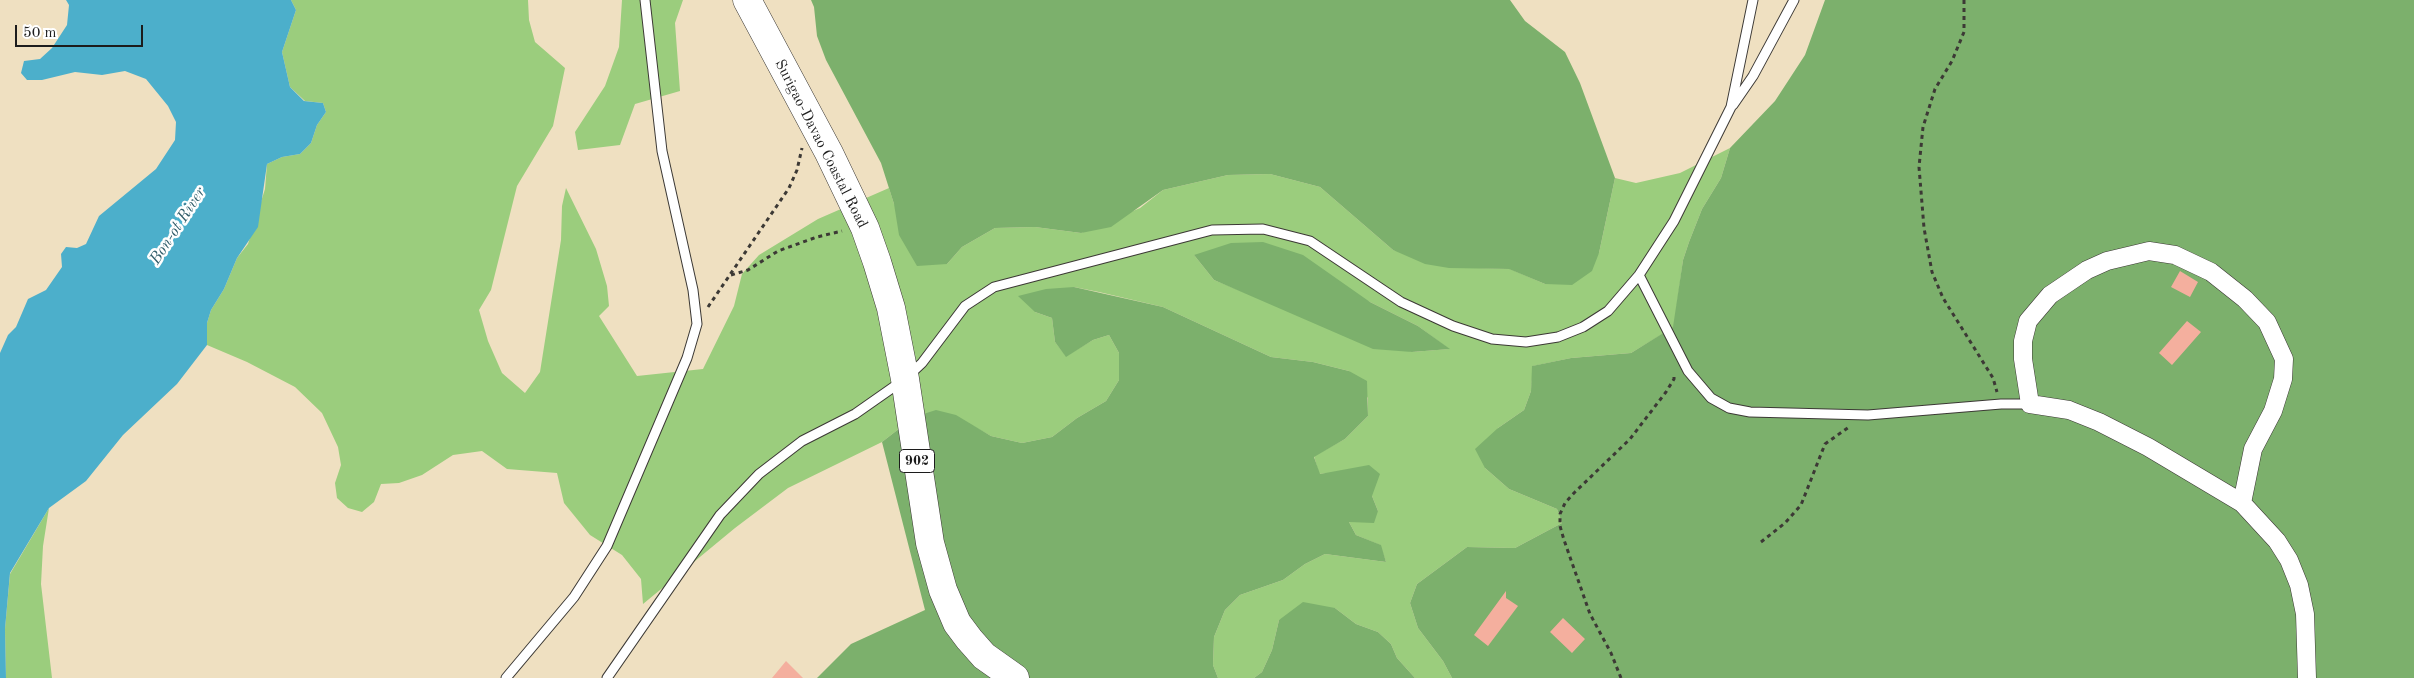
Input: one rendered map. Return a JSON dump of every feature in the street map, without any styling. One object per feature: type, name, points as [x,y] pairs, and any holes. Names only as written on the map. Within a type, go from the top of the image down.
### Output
[{"type":"highway","name":"Surigao-Davao Coastal Road","points":[[746,0],[829,153],[865,228],[891,308],[905,379],[930,543],[943,590],[958,623],[969,639],[984,656],[1015,678]]},
{"type":"street","points":[[2242,503],[2253,449],[2273,411],[2283,379],[2284,359],[2267,322],[2246,299],[2211,272],[2175,254],[2149,251],[2107,261],[2066,282],[2044,301],[2028,321],[2024,341],[2023,359],[2030,404],[2069,410],[2099,422],[2148,447],[2242,503],[2277,541],[2289,560],[2299,585],[2305,614],[2307,678]]},
{"type":"lane","points":[[506,678],[574,597],[607,546],[687,358],[697,324],[693,290],[662,151],[645,0]]},
{"type":"lane","points":[[1731,107],[1753,0]]},
{"type":"lane","points":[[607,678],[720,515],[759,474],[802,442],[855,414],[905,379],[922,363],[965,306],[994,287],[1212,230],[1263,229],[1288,234],[1310,242],[1401,302],[1453,326],[1492,339],[1526,342],[1558,337],[1583,328],[1608,311],[1639,276],[1674,221],[1731,107],[1754,76],[1794,0]]},
{"type":"lane","points":[[1639,276],[1675,345],[1699,385],[1711,398],[1729,408],[1750,412],[1868,415],[2001,404],[2030,404]]},
{"type":"path","points":[[1964,0],[1964,32],[1952,61],[1935,90],[1923,126],[1919,167],[1924,228],[1932,272],[1943,298],[1993,378],[2001,404]]},
{"type":"path","points":[[697,324],[731,275],[744,251],[788,188],[797,170],[802,147]]},
{"type":"path","points":[[731,275],[748,270],[778,250],[817,236],[865,228]]},
{"type":"path","points":[[1621,678],[1612,653],[1590,614],[1564,540],[1560,526],[1560,514],[1565,503],[1584,482],[1618,453],[1661,400],[1674,378],[1675,345]]},
{"type":"path","points":[[1761,542],[1785,523],[1801,505],[1825,444],[1868,415]]},
{"type":"green space","points":[[291,0],[528,0],[529,20],[535,42],[565,68],[553,126],[517,186],[491,290],[479,310],[488,341],[502,373],[525,393],[540,372],[561,240],[562,206],[566,188],[596,249],[607,286],[609,306],[599,316],[637,376],[703,369],[734,306],[742,274],[759,255],[818,219],[889,188],[894,204],[947,264],[962,247],[995,228],[1035,227],[1081,233],[1140,208],[1163,190],[1228,175],[1270,174],[1320,187],[1393,250],[1479,268],[1510,269],[1545,284],[1599,253],[1615,178],[1636,183],[1680,173],[1730,148],[1721,178],[1702,209],[1683,260],[1674,327],[1631,353],[1571,358],[1533,366],[1531,391],[1524,410],[1498,428],[1485,468],[1509,489],[1557,509],[1562,523],[1515,548],[1467,547],[1417,584],[1410,603],[1418,628],[1443,661],[1452,678],[1415,678],[1397,658],[1391,644],[1378,632],[1356,624],[1335,608],[1279,620],[1272,650],[1262,672],[1254,678],[1218,678],[1213,665],[1214,637],[1225,610],[1240,595],[1283,580],[1305,564],[1325,554],[1386,562],[1380,545],[1356,535],[1349,522],[1378,511],[1372,496],[1342,472],[1319,474],[1314,456],[1345,439],[1368,416],[1368,398],[1349,371],[1313,362],[1271,357],[1163,307],[1074,287],[1035,312],[1052,318],[1055,342],[1066,356],[1093,340],[1109,335],[1119,353],[1119,380],[1106,401],[1077,418],[1052,437],[1022,443],[991,436],[973,426],[914,417],[882,442],[788,488],[735,528],[643,604],[641,579],[622,555],[590,535],[564,503],[557,473],[507,469],[482,451],[453,455],[422,475],[399,483],[381,484],[374,502],[362,512],[348,508],[337,498],[335,483],[341,465],[338,447],[322,413],[295,387],[247,362],[207,345],[207,323],[211,310],[224,289],[237,258],[248,244],[265,189],[267,164],[282,157],[300,154],[311,143],[317,125],[326,112],[323,103],[305,101],[290,87],[282,52],[296,10]],"holes":[[[1194,255],[1370,302],[1418,326],[1449,349],[1412,352],[1285,309],[1214,280]]]},
{"type":"green space","points":[[622,0],[683,0],[675,23],[680,91],[635,104],[620,145],[578,150],[575,132],[605,86],[619,47]]},
{"type":"green space","points":[[811,0],[1510,0],[1525,21],[1565,52],[1580,83],[1615,178],[1599,253],[1592,271],[1572,285],[1545,284],[1509,269],[1449,268],[1425,264],[1393,250],[1320,187],[1270,174],[1228,175],[1163,190],[1111,227],[1081,233],[1035,227],[995,228],[962,247],[947,264],[917,266],[899,235],[894,204],[881,163],[826,60],[817,36],[814,7]]},
{"type":"green space","points":[[1825,0],[2414,0],[2414,678],[1452,678],[1443,661],[1418,628],[1410,603],[1417,584],[1467,547],[1515,548],[1562,523],[1557,509],[1509,489],[1485,468],[1475,449],[1498,428],[1524,410],[1531,391],[1532,366],[1571,358],[1631,353],[1673,327],[1683,260],[1702,209],[1721,178],[1730,148],[1775,101],[1805,55]]},
{"type":"green space","points":[[1263,242],[1303,255],[1370,302],[1418,326],[1450,349],[1412,352],[1373,349],[1214,280],[1194,255],[1231,243]]},
{"type":"green space","points":[[1074,287],[1163,307],[1271,357],[1313,362],[1349,371],[1367,381],[1368,416],[1345,439],[1314,457],[1320,474],[1369,465],[1380,474],[1372,496],[1378,511],[1374,523],[1349,522],[1356,535],[1381,545],[1386,562],[1325,554],[1305,564],[1283,580],[1240,595],[1225,610],[1214,637],[1213,665],[1218,678],[817,678],[851,644],[925,610],[882,442],[914,417],[936,410],[956,415],[991,436],[1022,443],[1052,437],[1077,418],[1106,401],[1119,380],[1119,353],[1109,335],[1093,340],[1066,357],[1055,342],[1052,318],[1035,312],[1018,296],[1046,289]]},
{"type":"green space","points":[[49,508],[43,546],[41,584],[52,678],[6,678],[5,629],[10,574]]},
{"type":"green space","points":[[1303,602],[1335,608],[1356,624],[1378,632],[1391,644],[1397,658],[1415,678],[1254,678],[1262,672],[1272,650],[1279,620]]},
{"type":"water","name":"Bon-ot River","points":[[66,0],[291,0],[296,10],[282,52],[290,87],[304,101],[323,103],[326,112],[317,125],[311,143],[300,154],[282,157],[267,164],[258,227],[237,258],[224,289],[211,310],[207,323],[207,345],[177,384],[123,435],[86,481],[49,508],[10,573],[5,629],[6,678],[0,678],[0,353],[8,335],[16,327],[28,299],[46,290],[62,267],[61,254],[66,247],[77,248],[86,244],[99,216],[156,169],[175,140],[176,122],[168,106],[146,79],[125,71],[102,75],[75,72],[42,80],[27,80],[21,73],[24,61],[40,59],[52,48],[67,25],[69,5]]},
{"type":"building","points":[[2180,271],[2198,282],[2190,297],[2171,287]]},
{"type":"building","points":[[2187,321],[2201,332],[2172,365],[2159,353]]},
{"type":"building","points":[[1506,591],[1506,598],[1518,606],[1488,646],[1474,635]]},
{"type":"building","points":[[1563,618],[1585,639],[1572,653],[1550,632]]},
{"type":"building","points":[[786,661],[803,678],[772,678]]}]
